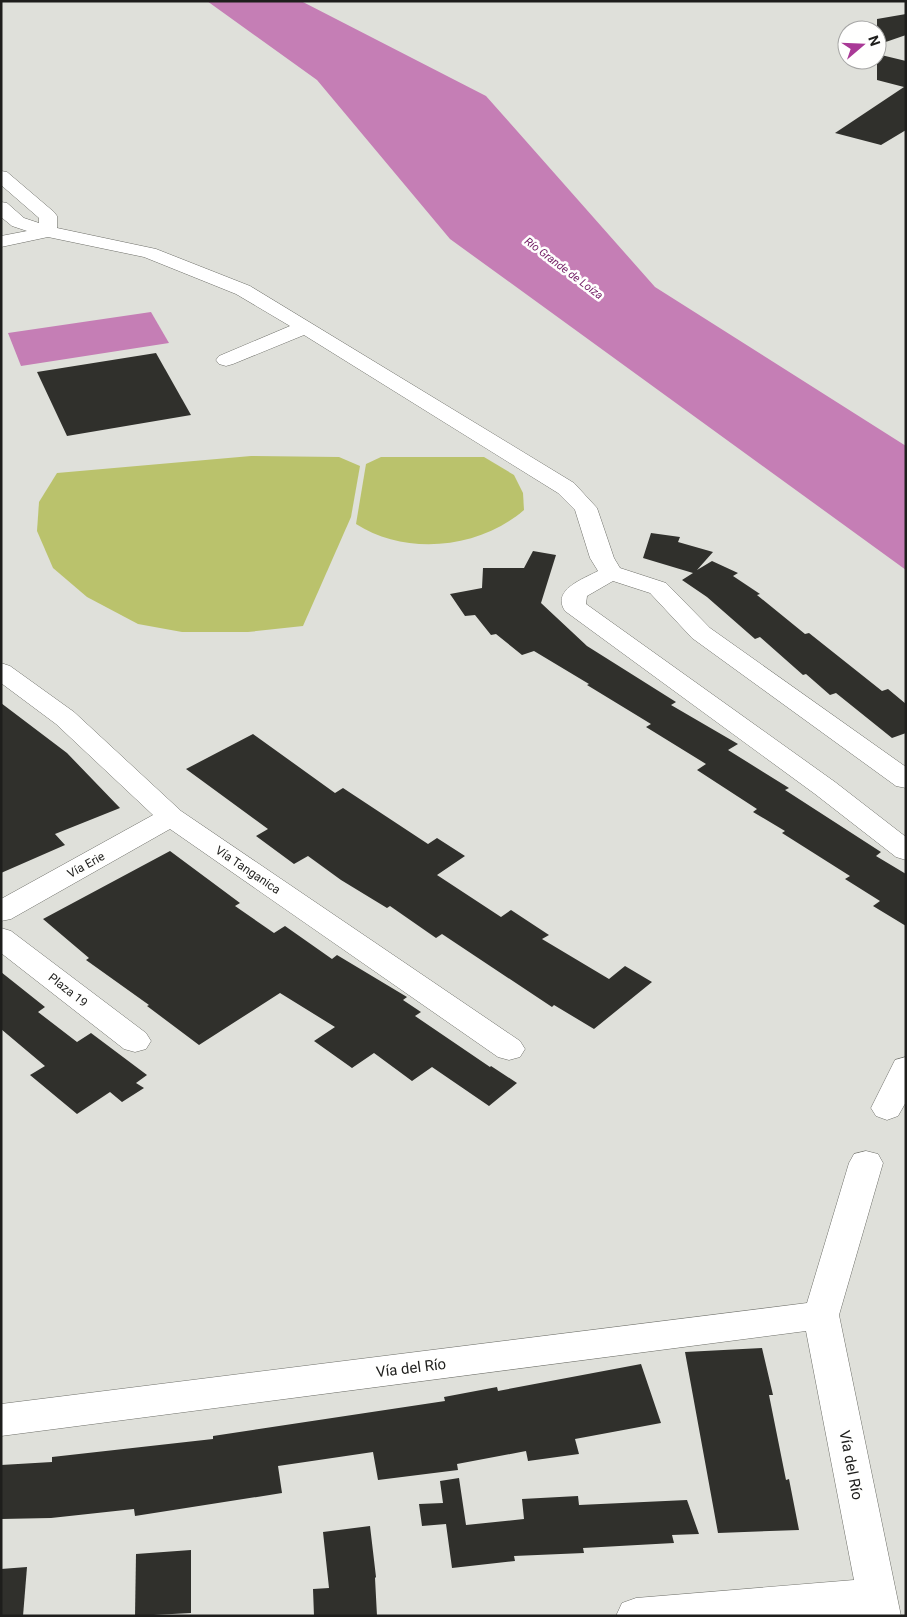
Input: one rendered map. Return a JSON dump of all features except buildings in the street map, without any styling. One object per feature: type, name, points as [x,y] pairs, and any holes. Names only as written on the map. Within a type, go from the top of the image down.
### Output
[{"type":"street","points":[[1,176],[48,216],[48,232]]},
{"type":"street","points":[[1,207],[18,222],[48,232],[149,253],[243,290],[566,488],[586,508],[602,558],[611,573],[658,588],[701,633],[906,780]]},
{"type":"street","points":[[1,242],[48,232]]},
{"type":"street","points":[[226,360],[305,327]]},
{"type":"street","points":[[611,573],[575,593],[574,606],[817,782],[906,851]]},
{"type":"street","name":"Vía Tanganica","points":[[1,671],[65,718],[171,817],[509,1049]]},
{"type":"street","name":"Vía Erie","points":[[1,912],[171,817]]},
{"type":"street","name":"Plaza 19","points":[[1,938],[135,1042]]},
{"type":"street","points":[[887,1108],[906,1068]]},
{"type":"street","name":"Vía del Río","points":[[866,1163],[821,1315],[879,1606]]},
{"type":"street","name":"Vía del Río","points":[[1,1420],[821,1315]]},
{"type":"street","points":[[636,1616],[879,1606]]},
{"type":"green space","points":[[251,456],[339,457],[360,466],[351,517],[303,626],[248,632],[182,632],[138,624],[87,597],[53,568],[37,531],[39,502],[57,473]]},
{"type":"green space","points":[[381,457],[484,457],[514,475],[523,493],[524,510],[506,523],[486,533],[442,544],[419,544],[397,541],[376,534],[356,524],[366,464]]},
{"type":"water","name":"Río Grande de Loíza","points":[[207,1],[301,1],[486,96],[655,287],[906,446],[906,570],[450,239],[317,80]]},
{"type":"water","points":[[151,312],[169,343],[21,366],[8,333]]}]
